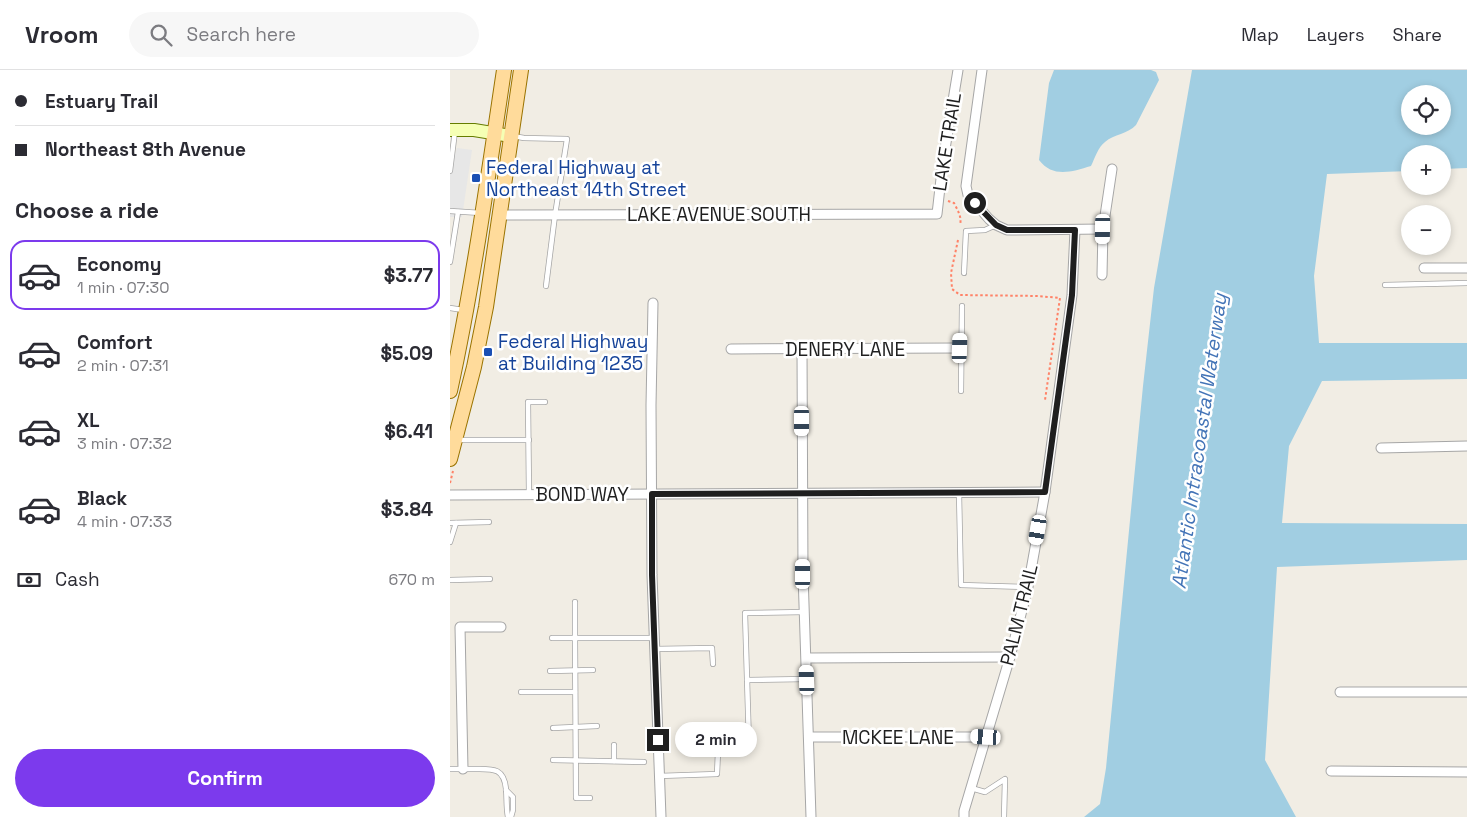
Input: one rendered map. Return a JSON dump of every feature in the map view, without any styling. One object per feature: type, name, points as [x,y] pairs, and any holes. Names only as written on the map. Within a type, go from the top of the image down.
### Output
[{"type":"main road","points":[[450,391],[467,311],[504,70]]},
{"type":"main road","points":[[450,459],[479,343],[489,291],[521,70]]},
{"type":"street","name":"LAKE TRAIL","points":[[937,214],[943,161],[958,70]]},
{"type":"street","points":[[982,70],[966,186],[968,194],[996,225],[1007,230],[1103,229]]},
{"type":"street","points":[[453,130],[474,130],[511,136]]},
{"type":"street","points":[[1102,275],[1103,229],[1112,169]]},
{"type":"street","name":"LAKE AVENUE SOUTH","points":[[501,215],[937,214]]},
{"type":"street","name":"PALM TRAIL","points":[[964,817],[964,810],[1010,657],[1028,586],[1045,492],[1072,295],[1075,230]]},
{"type":"street","points":[[1424,268],[1467,268]]},
{"type":"street","points":[[653,303],[651,405],[652,575],[661,817]]},
{"type":"street","name":"DENERY LANE","points":[[731,349],[960,348]]},
{"type":"street","points":[[802,349],[802,494],[811,817]]},
{"type":"street","points":[[1381,448],[1467,446]]},
{"type":"street","name":"BOND WAY","points":[[450,495],[1045,492]]},
{"type":"street","points":[[463,769],[460,627],[501,627]]},
{"type":"street","points":[[807,658],[1010,657]]},
{"type":"street","points":[[1340,692],[1467,692]]},
{"type":"street","name":"MCKEE LANE","points":[[809,737],[986,737]]},
{"type":"street","points":[[1331,770],[1467,772]]},
{"type":"lane","points":[[450,171],[453,130]]},
{"type":"lane","points":[[511,136],[567,139],[546,286]]},
{"type":"lane","points":[[450,211],[483,213]]},
{"type":"lane","points":[[450,262],[458,212]]},
{"type":"lane","points":[[964,273],[966,231],[985,230],[996,225]]},
{"type":"lane","points":[[1385,285],[1467,283]]},
{"type":"lane","points":[[961,391],[960,348],[962,306]]},
{"type":"lane","points":[[450,308],[467,311]]},
{"type":"lane","points":[[529,495],[528,402],[545,402]]},
{"type":"lane","points":[[455,440],[529,440]]},
{"type":"lane","points":[[959,493],[960,585],[1028,586]]},
{"type":"lane","points":[[450,542],[453,523],[490,522]]},
{"type":"lane","points":[[450,580],[490,579]]},
{"type":"lane","points":[[575,602],[576,798],[590,798]]},
{"type":"lane","points":[[749,744],[745,613],[805,612]]},
{"type":"lane","points":[[552,638],[654,638]]},
{"type":"lane","points":[[654,649],[712,648],[713,664]]},
{"type":"lane","points":[[550,671],[593,670]]},
{"type":"lane","points":[[747,680],[807,680]]},
{"type":"lane","points":[[521,692],[575,692]]},
{"type":"lane","points":[[553,728],[597,726]]},
{"type":"lane","points":[[614,745],[614,761]]},
{"type":"lane","points":[[659,776],[717,774],[718,752]]},
{"type":"lane","points":[[553,760],[644,762]]},
{"type":"lane","points":[[450,769],[489,768],[500,773],[504,778],[506,790],[513,797],[513,810],[510,817]]},
{"type":"lane","points":[[971,788],[985,792],[1005,779],[1004,817]]},
{"type":"path","points":[[946,200],[954,203],[961,220],[960,229]]},
{"type":"path","points":[[958,238],[951,273],[952,290],[960,295],[1060,298],[1045,400]]},
{"type":"shaded area","points":[[457,148],[472,150],[462,217],[450,217],[450,153],[455,154]]},
{"type":"water","points":[[1054,70],[1151,70],[1156,72],[1159,80],[1133,128],[1109,139],[1103,144],[1091,166],[1063,172],[1044,166],[1039,160],[1049,83]]},
{"type":"water","name":"Atlantic Intracoastal Waterway","points":[[1192,70],[1467,70],[1467,168],[1451,169],[1451,145],[1401,145],[1401,171],[1327,174],[1314,276],[1319,343],[1467,343],[1467,379],[1322,381],[1289,446],[1282,523],[1467,524],[1467,560],[1277,567],[1265,760],[1296,817],[1084,817],[1100,804],[1106,768],[1154,288]]},
{"type":"place","name":"Federal Highway at Northeast 14th Street","points":[[476,178]]},
{"type":"place","name":"Federal Highway at Building 1235","points":[[488,352]]},
{"type":"route","points":[[658,740],[652,575],[652,494],[1045,492],[1072,295],[1075,230],[1007,230],[996,225],[975,203]]}]
